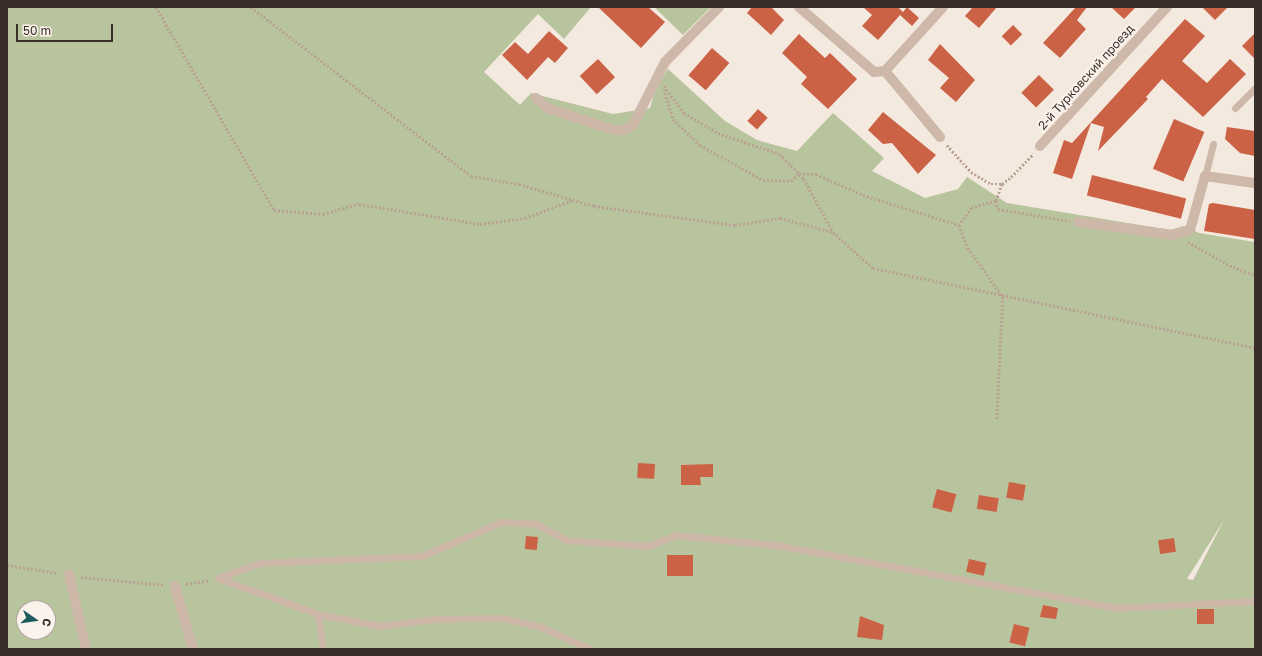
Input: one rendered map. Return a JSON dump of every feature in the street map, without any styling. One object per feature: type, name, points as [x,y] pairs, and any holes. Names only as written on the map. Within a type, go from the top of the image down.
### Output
[{"type":"street","points":[[536,98],[547,108],[614,130],[633,125],[665,62],[719,7]]},
{"type":"street","points":[[799,7],[874,72],[885,71],[943,7]]},
{"type":"street","name":"2-й Турковский проезд","points":[[1040,146],[1167,7]]},
{"type":"street","points":[[885,71],[940,137]]},
{"type":"street","points":[[1079,222],[1173,235],[1190,230],[1206,176],[1255,183]]},
{"type":"street","points":[[69,574],[86,649]]},
{"type":"street","points":[[175,586],[193,649]]},
{"type":"lane","points":[[1235,108],[1255,88]]},
{"type":"lane","points":[[1206,176],[1212,144]]},
{"type":"lane","points":[[218,578],[260,563],[422,556],[501,522],[536,524],[566,540],[648,546],[676,534],[782,546],[1116,608],[1255,601]]},
{"type":"lane","points":[[218,578],[318,614],[380,626],[435,619],[503,618],[541,627],[590,649]]},
{"type":"lane","points":[[318,614],[323,649]]},
{"type":"path","points":[[156,7],[274,210],[323,214],[359,204],[480,224],[525,218],[573,200]]},
{"type":"path","points":[[250,7],[471,176],[519,184],[594,206],[735,225],[780,218],[834,232]]},
{"type":"path","points":[[665,62],[663,85],[673,119],[700,146],[763,180],[791,181],[798,173]]},
{"type":"path","points":[[663,85],[684,113],[718,133],[780,154],[798,173],[834,232],[873,268],[1003,297],[1255,348]]},
{"type":"path","points":[[940,137],[971,172],[991,184],[1002,184]]},
{"type":"path","points":[[1040,146],[1002,184],[996,200],[998,209],[1079,222]]},
{"type":"path","points":[[798,173],[816,174],[863,195],[959,225]]},
{"type":"path","points":[[959,225],[972,208],[996,200]]},
{"type":"path","points":[[959,225],[968,248],[1003,297],[997,418]]},
{"type":"path","points":[[1181,233],[1191,246],[1255,275]]},
{"type":"path","points":[[7,565],[69,574],[102,582],[175,586],[218,578]]},
{"type":"green space","points":[[7,7],[591,7],[564,39],[538,14],[484,72],[520,105],[531,93],[613,114],[650,108],[656,87],[668,69],[725,121],[757,140],[797,151],[833,113],[884,158],[872,171],[925,198],[958,189],[967,177],[1007,203],[1170,230],[1184,226],[1199,233],[1255,242],[1255,649],[7,649]],"holes":[[[1224,520],[1193,580],[1187,579]]]},
{"type":"green space","points":[[654,7],[711,7],[683,35]]},
{"type":"building","points":[[598,7],[648,7],[665,22],[641,48]]},
{"type":"building","points":[[752,7],[771,7],[784,20],[771,35],[747,13]]},
{"type":"building","points":[[863,7],[898,7],[903,12],[907,7],[919,18],[912,26],[900,15],[878,40],[862,26],[872,15]]},
{"type":"building","points":[[973,7],[997,7],[979,28],[965,16]]},
{"type":"building","points":[[1076,7],[1087,7],[1077,20],[1086,29],[1060,58],[1043,43]]},
{"type":"building","points":[[1111,7],[1136,7],[1124,19]]},
{"type":"building","points":[[1202,7],[1228,7],[1215,20]]},
{"type":"building","points":[[1185,19],[1205,36],[1182,61],[1207,83],[1230,59],[1246,74],[1203,117],[1162,79],[1146,97],[1148,99],[1098,151],[1104,127],[1091,123],[1072,179],[1053,173],[1064,140],[1072,143]]},
{"type":"building","points":[[1013,25],[1022,34],[1011,46],[1002,36]]},
{"type":"building","points":[[549,31],[568,48],[555,63],[548,57],[527,80],[502,55],[515,42],[528,54]]},
{"type":"building","points":[[1255,33],[1255,59],[1242,46]]},
{"type":"building","points":[[799,34],[825,58],[830,53],[857,79],[828,109],[801,84],[807,77],[782,53]]},
{"type":"building","points":[[940,44],[975,80],[956,102],[940,88],[949,78],[928,60]]},
{"type":"building","points":[[712,48],[729,63],[706,90],[688,75]]},
{"type":"building","points":[[598,59],[615,77],[597,94],[580,76]]},
{"type":"building","points":[[1039,75],[1054,90],[1036,108],[1021,93]]},
{"type":"building","points":[[758,109],[768,118],[757,130],[747,121]]},
{"type":"building","points":[[883,112],[936,155],[918,174],[892,143],[883,144],[868,130]]},
{"type":"building","points":[[1174,119],[1204,132],[1183,182],[1153,169]]},
{"type":"building","points":[[1227,127],[1255,131],[1255,156],[1240,153],[1225,139]]},
{"type":"building","points":[[1092,175],[1186,198],[1181,219],[1087,195]]},
{"type":"building","points":[[1213,203],[1255,210],[1255,239],[1204,231],[1209,204]]},
{"type":"building","points":[[638,463],[655,464],[654,479],[637,478]]},
{"type":"building","points":[[713,464],[713,477],[700,477],[701,485],[681,485],[681,465]]},
{"type":"building","points":[[1009,482],[1026,485],[1023,501],[1006,498]]},
{"type":"building","points":[[937,489],[956,494],[951,513],[932,507]]},
{"type":"building","points":[[979,495],[999,498],[997,512],[977,509]]},
{"type":"building","points":[[526,536],[538,537],[537,550],[525,549]]},
{"type":"building","points":[[1174,538],[1176,552],[1160,554],[1158,540]]},
{"type":"building","points":[[667,555],[693,555],[693,576],[667,576]]},
{"type":"building","points":[[969,559],[987,563],[984,576],[966,572]]},
{"type":"building","points":[[1043,605],[1058,608],[1056,619],[1040,617]]},
{"type":"building","points":[[1197,609],[1214,609],[1214,624],[1197,624]]},
{"type":"building","points":[[860,616],[884,625],[882,640],[857,637]]},
{"type":"building","points":[[1014,624],[1030,628],[1025,646],[1009,642]]}]
